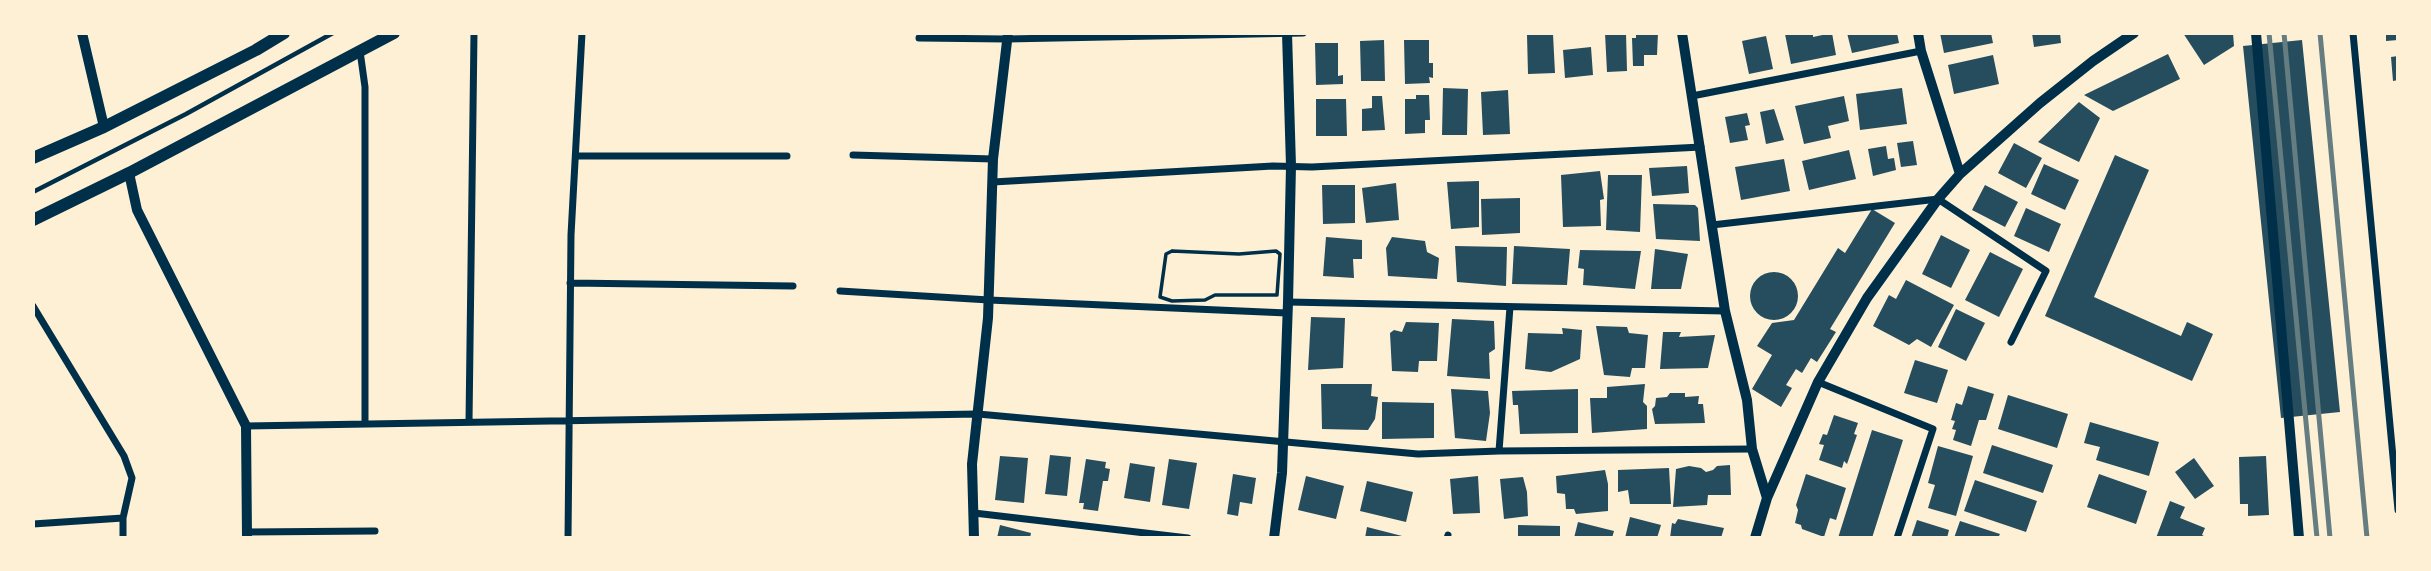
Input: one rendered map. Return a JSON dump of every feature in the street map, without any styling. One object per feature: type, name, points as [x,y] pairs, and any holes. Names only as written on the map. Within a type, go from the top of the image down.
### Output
[{"type":"main road","points":[[33,220],[129,173],[394,33]]},
{"type":"main road","points":[[33,158],[104,127],[256,50],[281,34]]},
{"type":"street","points":[[82,33],[104,127]]},
{"type":"street","points":[[469,422],[474,33]]},
{"type":"street","points":[[568,538],[570,283],[582,33]]},
{"type":"street","points":[[919,38],[1303,33]]},
{"type":"street","points":[[1682,33],[1725,311],[1747,400],[1752,449],[1767,498]]},
{"type":"street","points":[[1919,33],[1921,51],[1960,174]]},
{"type":"street","points":[[1757,537],[1767,498],[1818,382],[1867,298],[1938,199],[1960,174],[2039,103],[2134,33]]},
{"type":"street","points":[[2256,33],[2299,538]]},
{"type":"street","points":[[2353,33],[2398,510]]},
{"type":"street","points":[[1274,538],[1282,472],[1291,166],[1287,34]]},
{"type":"street","points":[[974,538],[972,464],[989,300],[993,159],[1007,36]]},
{"type":"street","points":[[359,51],[365,87],[365,423]]},
{"type":"street","points":[[1692,96],[1921,51]]},
{"type":"street","points":[[993,182],[1700,147]]},
{"type":"street","points":[[853,155],[993,159]]},
{"type":"street","points":[[576,156],[786,156]]},
{"type":"street","points":[[129,173],[137,210],[246,426],[247,535],[375,531]]},
{"type":"street","points":[[1712,225],[1938,199],[2046,271],[2011,342]]},
{"type":"street","points":[[570,283],[793,286]]},
{"type":"street","points":[[840,291],[989,300],[1287,308],[1510,307],[1725,311]]},
{"type":"street","points":[[33,306],[124,456],[132,478],[123,518],[123,538]]},
{"type":"street","points":[[1499,451],[1510,307]]},
{"type":"street","points":[[1818,382],[1933,429],[1897,538]]},
{"type":"street","points":[[246,426],[978,414],[1418,454],[1752,449]]},
{"type":"street","points":[[974,513],[1188,538]]},
{"type":"street","points":[[33,524],[123,518]]},
{"type":"lane","points":[[33,191],[186,114],[333,33]]},
{"type":"path","points":[[1172,251],[1238,254],[1276,251],[1280,254],[1277,295],[1215,295],[1205,300],[1172,301],[1160,297],[1166,254],[1172,251]]},
{"type":"building","points":[[1605,33],[1626,33],[1627,71],[1607,72]]},
{"type":"building","points":[[1636,33],[1658,33],[1657,55],[1644,55],[1644,66],[1633,66],[1632,38],[1636,38]]},
{"type":"building","points":[[1813,33],[1813,37],[1832,33],[1836,55],[1791,64],[1785,34]]},
{"type":"building","points":[[1847,33],[1897,33],[1899,43],[1852,53]]},
{"type":"building","points":[[1940,33],[1991,33],[1993,43],[1944,53]]},
{"type":"building","points":[[2032,33],[2060,33],[2061,43],[2034,47]]},
{"type":"building","points":[[2183,33],[2233,33],[2234,46],[2204,65]]},
{"type":"building","points":[[2386,33],[2398,33],[2398,40],[2386,41]]},
{"type":"building","points":[[1553,34],[1555,73],[1528,74],[1527,35]]},
{"type":"building","points":[[1766,36],[1773,69],[1749,74],[1742,41]]},
{"type":"building","points":[[1384,40],[1385,81],[1361,81],[1360,41]]},
{"type":"building","points":[[1404,40],[1429,40],[1429,63],[1433,63],[1433,78],[1429,77],[1430,83],[1405,84]]},
{"type":"building","points":[[2302,40],[2340,412],[2281,418],[2243,46]]},
{"type":"building","points":[[1315,43],[1338,43],[1338,76],[1343,75],[1343,84],[1316,85]]},
{"type":"building","points":[[1591,47],[1593,75],[1565,78],[1563,50]]},
{"type":"building","points":[[2168,54],[2180,79],[2113,111],[2084,95]]},
{"type":"building","points":[[1993,55],[1999,84],[1954,94],[1948,65]]},
{"type":"building","points":[[2398,56],[2398,80],[2393,81],[2391,57]]},
{"type":"building","points":[[1443,88],[1468,89],[1467,135],[1442,135]]},
{"type":"building","points":[[1902,88],[1907,124],[1860,130],[1856,94]]},
{"type":"building","points":[[1508,90],[1510,134],[1483,135],[1481,92]]},
{"type":"building","points":[[1416,95],[1429,95],[1430,120],[1425,120],[1425,133],[1405,134],[1405,99],[1416,99]]},
{"type":"building","points":[[1372,96],[1382,96],[1385,130],[1362,131],[1362,109],[1372,108]]},
{"type":"building","points":[[1844,96],[1849,121],[1828,126],[1831,138],[1804,144],[1795,106]]},
{"type":"building","points":[[1316,99],[1346,99],[1347,136],[1316,136]]},
{"type":"building","points":[[2079,102],[2100,118],[2079,162],[2038,142]]},
{"type":"building","points":[[1774,109],[1784,140],[1766,144],[1760,112]]},
{"type":"building","points":[[1747,113],[1750,125],[1745,126],[1748,140],[1730,143],[1725,117]]},
{"type":"building","points":[[1913,141],[1917,165],[1901,167],[1897,143]]},
{"type":"building","points":[[2014,143],[2042,158],[2026,188],[1998,173]]},
{"type":"building","points":[[1886,146],[1888,159],[1894,158],[1896,170],[1873,176],[1868,149]]},
{"type":"building","points":[[1849,150],[1856,179],[1809,190],[1802,161]]},
{"type":"building","points":[[2115,155],[2149,170],[2094,297],[2181,336],[2187,322],[2213,334],[2192,381],[2045,316]]},
{"type":"building","points":[[1784,159],[1790,191],[1741,200],[1735,167]]},
{"type":"building","points":[[2044,164],[2079,180],[2065,210],[2031,194]]},
{"type":"building","points":[[1687,166],[1689,193],[1652,196],[1649,168]]},
{"type":"building","points":[[1600,171],[1604,199],[1600,200],[1601,226],[1563,227],[1561,175]]},
{"type":"building","points":[[1608,175],[1642,175],[1640,232],[1606,230]]},
{"type":"building","points":[[1479,181],[1479,227],[1451,229],[1447,182]]},
{"type":"building","points":[[1396,183],[1399,220],[1366,223],[1362,188]]},
{"type":"building","points":[[1322,185],[1355,185],[1355,223],[1323,224]]},
{"type":"building","points":[[1985,185],[2018,202],[2005,227],[1972,210]]},
{"type":"building","points":[[1520,198],[1520,233],[1482,235],[1481,199]]},
{"type":"building","points":[[1653,204],[1695,205],[1698,208],[1700,241],[1656,239]]},
{"type":"building","points":[[2026,208],[2061,224],[2049,252],[2014,236]]},
{"type":"building","points":[[1872,209],[1895,223],[1830,329],[1836,332],[1817,362],[1811,358],[1802,373],[1796,369],[1786,385],[1792,388],[1781,407],[1752,389],[1772,355],[1757,346],[1772,323],[1794,320],[1838,248],[1845,253]]},
{"type":"building","points":[[1941,235],[1970,250],[1951,288],[1922,274]]},
{"type":"building","points":[[1326,237],[1362,240],[1362,259],[1353,259],[1354,278],[1323,276]]},
{"type":"building","points":[[1392,237],[1425,241],[1427,252],[1439,258],[1437,279],[1388,276],[1386,248]]},
{"type":"building","points":[[1455,246],[1507,247],[1506,286],[1457,282]]},
{"type":"building","points":[[1514,246],[1570,249],[1567,285],[1512,284]]},
{"type":"building","points":[[1655,249],[1688,254],[1681,289],[1651,289]]},
{"type":"building","points":[[1580,250],[1641,251],[1635,289],[1583,285],[1584,269],[1578,268]]},
{"type":"building","points":[[1990,252],[2023,269],[1999,317],[1965,300]]},
{"type":"building","points":[[1774,272],[1791,279],[1798,296],[1791,313],[1774,320],[1757,313],[1750,296],[1757,279]]},
{"type":"building","points":[[1906,280],[1954,305],[1931,347],[1917,339],[1909,345],[1873,326],[1889,295],[1896,299]]},
{"type":"building","points":[[1956,309],[1985,323],[1966,361],[1938,347]]},
{"type":"building","points":[[1311,317],[1345,318],[1343,368],[1308,370]]},
{"type":"building","points":[[1452,319],[1494,321],[1495,349],[1489,353],[1490,379],[1447,376]]},
{"type":"building","points":[[1406,322],[1439,323],[1437,361],[1419,361],[1418,372],[1392,371],[1390,333],[1394,330],[1402,332]]},
{"type":"building","points":[[1596,326],[1627,327],[1629,333],[1648,335],[1645,368],[1632,368],[1630,377],[1604,375]]},
{"type":"building","points":[[1562,328],[1582,330],[1580,359],[1551,372],[1525,369],[1528,333],[1563,334]]},
{"type":"building","points":[[1663,332],[1681,332],[1679,337],[1715,335],[1708,368],[1660,369]]},
{"type":"building","points":[[1915,360],[1948,370],[1937,403],[1904,393]]},
{"type":"building","points":[[1321,384],[1372,384],[1371,396],[1378,397],[1375,419],[1368,430],[1322,429]]},
{"type":"building","points":[[1645,384],[1643,402],[1647,406],[1647,429],[1592,433],[1590,398],[1607,398],[1607,387]]},
{"type":"building","points":[[1968,386],[1994,394],[1986,420],[1979,420],[1971,446],[1953,440],[1956,430],[1952,429],[1955,421],[1951,420],[1956,403],[1962,405]]},
{"type":"building","points":[[1451,389],[1488,391],[1490,413],[1486,441],[1455,438]]},
{"type":"building","points":[[1578,389],[1578,433],[1520,434],[1518,405],[1513,405],[1512,391]]},
{"type":"building","points":[[1670,393],[1685,393],[1685,397],[1699,396],[1698,404],[1703,404],[1705,423],[1655,424],[1652,409],[1656,398],[1667,397]]},
{"type":"building","points":[[2008,395],[2068,414],[2057,448],[1998,429]]},
{"type":"building","points":[[1382,402],[1434,403],[1434,438],[1382,439]]},
{"type":"building","points":[[1834,415],[1858,423],[1854,434],[1857,435],[1847,464],[1844,461],[1842,468],[1819,460],[1824,445],[1819,444],[1823,434],[1827,435]]},
{"type":"building","points":[[2090,422],[2159,442],[2149,476],[2096,460],[2100,447],[2084,443]]},
{"type":"building","points":[[1872,430],[1903,440],[1872,538],[1838,538]]},
{"type":"building","points":[[1992,445],[2053,465],[2043,493],[1983,473]]},
{"type":"building","points":[[1938,446],[1973,456],[1956,516],[1928,508],[1935,485],[1928,483]]},
{"type":"building","points":[[1050,455],[1071,457],[1067,496],[1045,494]]},
{"type":"building","points":[[1000,456],[1028,458],[1024,503],[995,500]]},
{"type":"building","points":[[2266,456],[2269,515],[2248,516],[2248,504],[2240,504],[2239,457]]},
{"type":"building","points":[[2194,458],[2214,486],[2195,499],[2175,472]]},
{"type":"building","points":[[1086,459],[1106,462],[1105,468],[1110,469],[1108,481],[1103,481],[1098,511],[1083,509],[1084,503],[1079,503]]},
{"type":"building","points":[[1169,459],[1197,463],[1189,509],[1162,505]]},
{"type":"building","points":[[1130,463],[1155,467],[1150,502],[1124,498]]},
{"type":"building","points":[[1730,465],[1731,495],[1708,495],[1707,505],[1673,507],[1676,469],[1689,466],[1701,468],[1706,472],[1717,466]]},
{"type":"building","points":[[1669,468],[1671,504],[1630,504],[1628,490],[1618,492],[1618,470]]},
{"type":"building","points":[[1605,470],[1608,511],[1576,514],[1574,509],[1566,509],[1565,494],[1557,493],[1556,476]]},
{"type":"building","points":[[1233,474],[1256,478],[1252,504],[1240,502],[1238,516],[1227,514]]},
{"type":"building","points":[[1806,474],[1846,488],[1836,520],[1830,518],[1824,537],[1802,529],[1801,525],[1795,523],[1798,510],[1796,505]]},
{"type":"building","points":[[2099,474],[2147,491],[2136,524],[2087,507]]},
{"type":"building","points":[[1306,476],[1344,486],[1336,519],[1298,510]]},
{"type":"building","points":[[1478,476],[1480,513],[1453,514],[1450,479]]},
{"type":"building","points":[[1523,477],[1528,516],[1504,519],[1500,479]]},
{"type":"building","points":[[1975,480],[2037,501],[2026,532],[1964,511]]},
{"type":"building","points":[[1367,481],[1413,492],[1406,522],[1360,511]]},
{"type":"building","points":[[2170,501],[2185,507],[2180,518],[2205,528],[2202,535],[2208,538],[2156,538]]},
{"type":"building","points":[[1630,517],[1661,525],[1657,538],[1625,538]]},
{"type":"building","points":[[1678,519],[1724,528],[1721,538],[1670,538],[1672,523],[1675,524]]},
{"type":"building","points":[[1917,520],[1949,530],[1947,538],[1911,538]]},
{"type":"building","points":[[1960,521],[2000,534],[1998,538],[1954,538]]},
{"type":"building","points":[[1578,522],[1614,531],[1612,538],[1574,538]]},
{"type":"building","points":[[1000,525],[1031,533],[1030,538],[997,538]]},
{"type":"building","points":[[1518,525],[1560,526],[1560,538],[1518,538]]},
{"type":"building","points":[[1367,527],[1406,537],[1406,538],[1365,538]]},
{"type":"railway","points":[[2269,33],[2317,538]]},
{"type":"railway","points":[[2284,33],[2330,538]]},
{"type":"railway","points":[[2320,33],[2367,538]]}]
